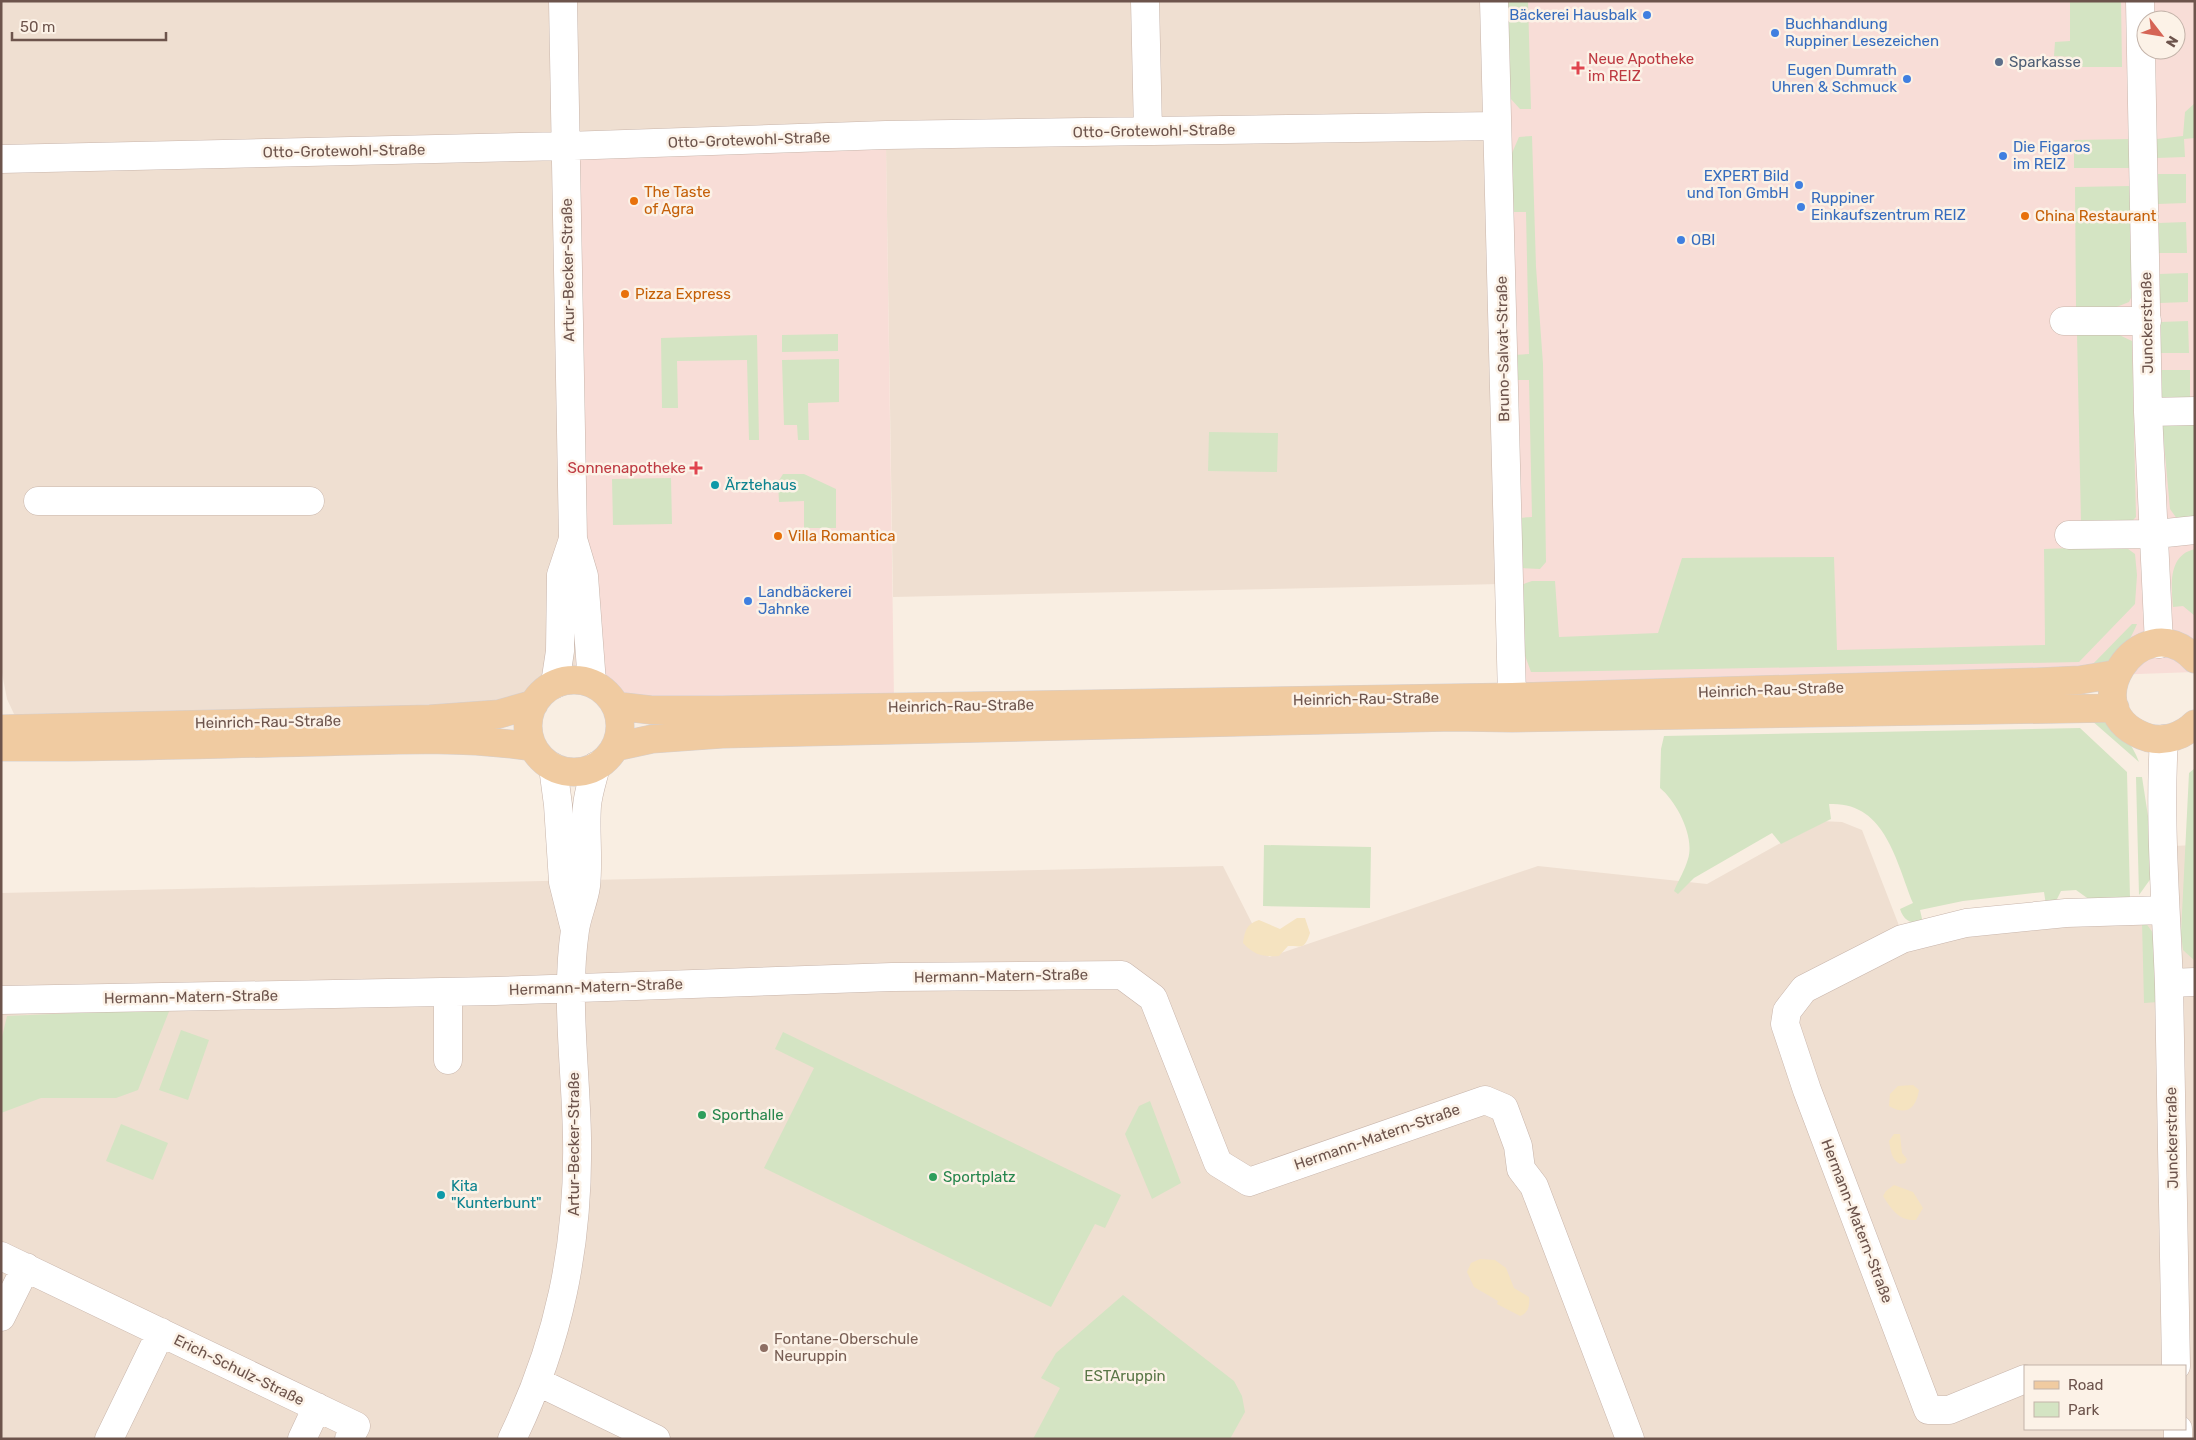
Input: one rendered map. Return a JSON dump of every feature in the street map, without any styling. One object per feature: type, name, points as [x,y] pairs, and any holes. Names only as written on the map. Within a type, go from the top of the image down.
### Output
[{"type":"main road","points":[[2195,659],[2182,649],[2159,644],[2144,647],[2122,663],[2116,674],[2113,691],[2115,708],[2132,730],[2153,739],[2164,739],[2184,733],[2195,724]]},
{"type":"main road","name":"Heinrich-Rau-Straße","points":[[616,706],[651,710],[722,710],[1512,697],[2037,682],[2080,680],[2116,674]]},
{"type":"main road","points":[[567,680],[580,680],[592,683],[602,689],[616,706],[620,720],[620,734],[606,756],[582,771],[567,771],[553,767],[542,758],[533,746],[529,732],[529,718],[534,704],[542,692],[555,684],[567,680]]},
{"type":"main road","name":"Heinrich-Rau-Straße","points":[[1,729],[430,719],[499,714],[534,704]]},
{"type":"main road","name":"Heinrich-Rau-Straße","points":[[606,756],[652,739],[722,734],[1454,717],[1522,718],[2115,708]]},
{"type":"main road","name":"Heinrich-Rau-Straße","points":[[1,747],[429,739],[499,741],[533,746]]},
{"type":"street","name":"Artur-Becker-Straße","points":[[563,1],[573,539],[584,576],[592,683]]},
{"type":"street","points":[[1145,1],[1148,131]]},
{"type":"street","name":"Bruno-Salvat-Straße","points":[[1494,1],[1512,697]]},
{"type":"street","name":"Junckerstraße","points":[[2140,1],[2148,412],[2156,534],[2159,644]]},
{"type":"street","name":"Otto-Grotewohl-Straße","points":[[1,159],[566,146],[886,135],[1497,126]]},
{"type":"street","points":[[2064,321],[2147,321]]},
{"type":"street","points":[[2148,412],[2195,411]]},
{"type":"street","points":[[38,501],[310,501]]},
{"type":"street","points":[[2069,535],[2156,534],[2195,530]]},
{"type":"street","name":"Artur-Becker-Straße","points":[[555,684],[560,651],[561,575],[573,539]]},
{"type":"street","name":"Junckerstraße","points":[[2164,739],[2162,767],[2165,910],[2182,982],[2176,1365]]},
{"type":"street","name":"Artur-Becker-Straße","points":[[512,1439],[538,1382],[562,1299],[576,1196],[577,1139],[571,988],[575,930],[586,885],[587,805],[606,756]]},
{"type":"street","name":"Artur-Becker-Straße","points":[[553,767],[558,805],[563,882],[575,930]]},
{"type":"street","name":"Hermann-Matern-Straße","points":[[2024,1379],[1949,1410],[1928,1410],[1808,1090],[1785,1024],[1787,1011],[1804,989],[1902,939],[1966,923],[2066,913],[2165,910]]},
{"type":"street","name":"Hermann-Matern-Straße","points":[[1,1000],[448,992],[892,977],[1122,975],[1153,998],[1218,1164],[1249,1182],[1484,1100],[1504,1108],[1518,1146],[1521,1169],[1534,1186],[1630,1439]]},
{"type":"street","points":[[448,992],[448,1060]]},
{"type":"street","name":"Erich-Schulz-Straße","points":[[1,1256],[356,1426],[350,1439]]},
{"type":"street","points":[[1,1317],[26,1267]]},
{"type":"street","name":"Erich-Schulz-Straße","points":[[109,1439],[161,1332]]},
{"type":"street","points":[[538,1382],[656,1439]]},
{"type":"street","name":"Erich-Schulz-Straße","points":[[302,1439],[317,1407]]},
{"type":"shaded area","points":[[1,1],[1488,1],[1501,584],[893,597],[886,148],[566,154],[576,677],[554,682],[542,690],[533,701],[508,707],[20,718],[14,714],[7,699],[1,668]]},
{"type":"shaded area","points":[[1508,1],[2195,1],[2195,672],[1521,696]]},
{"type":"shaded area","points":[[886,147],[894,699],[619,703],[604,686],[576,677],[566,154]]},
{"type":"shaded area","points":[[1820,821],[1842,822],[1862,830],[1905,941],[2172,911],[2173,846],[2195,845],[2195,1439],[1,1439],[1,893],[1223,866],[1269,957],[1538,866],[1707,884]]},
{"type":"green space","points":[[1508,1],[1528,1],[1531,109],[1520,109],[1510,98]]},
{"type":"green space","points":[[2070,1],[2121,1],[2122,67],[2070,67],[2070,57],[2054,56],[2055,42],[2070,41]]},
{"type":"green space","points":[[2195,103],[2195,138],[2184,139],[2185,157],[2157,158],[2157,139],[2183,136],[2185,112]]},
{"type":"green space","points":[[1532,136],[1536,267],[1543,364],[1546,562],[1540,569],[1519,568],[1518,518],[1532,517],[1529,380],[1515,380],[1514,355],[1529,354],[1526,212],[1511,212],[1512,153],[1519,137]]},
{"type":"green space","points":[[2130,139],[2130,168],[2074,168],[2074,140]]},
{"type":"green space","points":[[2158,174],[2186,174],[2186,203],[2158,204]]},
{"type":"green space","points":[[2130,186],[2132,296],[2129,302],[2114,308],[2076,307],[2075,187]]},
{"type":"green space","points":[[2186,222],[2187,253],[2159,253],[2158,223]]},
{"type":"green space","points":[[2188,273],[2188,302],[2160,303],[2159,274]]},
{"type":"green space","points":[[2188,321],[2189,353],[2161,353],[2160,322]]},
{"type":"green space","points":[[2115,333],[2132,341],[2136,517],[2133,520],[2081,523],[2077,334]]},
{"type":"green space","points":[[838,334],[838,351],[782,352],[782,335]]},
{"type":"green space","points":[[757,335],[759,440],[749,440],[747,360],[677,361],[678,408],[662,408],[661,338]]},
{"type":"green space","points":[[839,359],[839,402],[808,403],[809,440],[798,440],[797,425],[784,425],[782,360]]},
{"type":"green space","points":[[2161,370],[2190,370],[2190,403],[2161,403]]},
{"type":"green space","points":[[2195,420],[2195,529],[2180,523],[2170,509],[2162,421]]},
{"type":"green space","points":[[1209,432],[1278,433],[1277,472],[1208,471]]},
{"type":"green space","points":[[783,474],[804,474],[836,489],[836,528],[804,528],[804,501],[779,502],[778,482]]},
{"type":"green space","points":[[671,478],[672,524],[613,525],[612,479]]},
{"type":"green space","points":[[2124,546],[2135,554],[2137,575],[2135,604],[2079,662],[1531,672],[1523,650],[1518,586],[1532,581],[1555,581],[1559,637],[1658,633],[1682,558],[1834,557],[1837,650],[2045,645],[2044,549]]},
{"type":"green space","points":[[2195,549],[2195,616],[2183,606],[2173,607],[2172,581],[2173,572],[2180,558],[2186,552]]},
{"type":"green space","points":[[2132,624],[2137,624],[2119,653],[2106,663],[2090,667]]},
{"type":"green space","points":[[2098,718],[2111,725],[2128,741],[2139,762],[2091,720]]},
{"type":"green space","points":[[2080,728],[2127,772],[2130,898],[2090,900],[2076,890],[2061,891],[2056,901],[2046,905],[2044,892],[1963,901],[1920,910],[1923,923],[1915,923],[1906,919],[1900,909],[1913,903],[1894,852],[1876,823],[1863,812],[1848,806],[1829,804],[1831,819],[1781,844],[1772,833],[1694,878],[1678,894],[1674,891],[1685,867],[1690,850],[1683,820],[1673,802],[1660,788],[1661,749],[1664,736]]},
{"type":"green space","points":[[2195,768],[2195,961],[2183,950],[2181,933],[2189,773]]},
{"type":"green space","points":[[2136,777],[2142,777],[2152,842],[2154,874],[2139,895]]},
{"type":"green space","points":[[1264,845],[1371,847],[1370,908],[1263,906]]},
{"type":"green space","points":[[2142,922],[2145,922],[2156,937],[2158,1002],[2144,1003]]},
{"type":"green space","points":[[170,1009],[138,1090],[116,1098],[41,1098],[1,1113],[1,1041],[7,1016]]},
{"type":"green space","points":[[181,1030],[209,1040],[188,1100],[159,1090]]},
{"type":"green space","name":"Sportplatz","points":[[783,1032],[1121,1195],[1105,1228],[1095,1224],[1051,1307],[764,1168],[814,1068],[775,1049]]},
{"type":"green space","points":[[1150,1101],[1181,1183],[1152,1199],[1125,1134],[1139,1106]]},
{"type":"green space","points":[[121,1124],[168,1143],[153,1180],[106,1161]]},
{"type":"green space","name":"ESTAruppin","points":[[1123,1295],[1234,1381],[1242,1396],[1245,1412],[1230,1439],[1033,1439],[1060,1388],[1041,1378],[1056,1353]]},
{"type":"sand","points":[[1297,918],[1305,918],[1310,933],[1302,946],[1288,946],[1279,956],[1268,956],[1255,953],[1243,943],[1247,928],[1252,923],[1259,920],[1280,929]]},
{"type":"sand","points":[[1913,1085],[1919,1090],[1918,1097],[1913,1106],[1909,1109],[1900,1110],[1889,1106],[1890,1094],[1898,1086]]},
{"type":"sand","points":[[1894,1134],[1900,1134],[1902,1153],[1907,1159],[1905,1163],[1900,1164],[1892,1154],[1889,1141]]},
{"type":"sand","points":[[1894,1185],[1913,1192],[1923,1208],[1916,1220],[1900,1217],[1883,1196]]},
{"type":"sand","points":[[1480,1259],[1495,1260],[1506,1268],[1514,1288],[1529,1297],[1529,1306],[1525,1313],[1520,1316],[1497,1304],[1498,1301],[1474,1287],[1467,1272],[1471,1263]]},
{"type":"place","name":"Bäckerei Hausbalk","points":[[1647,15]]},
{"type":"place","name":"Buchhandlung Ruppiner Lesezeichen","points":[[1775,33]]},
{"type":"place","name":"Sparkasse","points":[[1999,62]]},
{"type":"place","name":"Neue Apotheke im REIZ","points":[[1578,68]]},
{"type":"place","name":"Eugen Dumrath Uhren & Schmuck","points":[[1907,79]]},
{"type":"place","name":"Die Figaros im REIZ","points":[[2003,156]]},
{"type":"place","name":"EXPERT Bild und Ton GmbH","points":[[1799,185]]},
{"type":"place","name":"The Taste of Agra","points":[[634,201]]},
{"type":"place","name":"Ruppiner Einkaufszentrum REIZ","points":[[1801,207]]},
{"type":"place","name":"China Restaurant","points":[[2025,216]]},
{"type":"place","name":"OBI","points":[[1681,240]]},
{"type":"place","name":"Pizza Express","points":[[625,294]]},
{"type":"place","name":"Sonnenapotheke","points":[[696,468]]},
{"type":"place","name":"Ärztehaus","points":[[715,485]]},
{"type":"place","name":"Villa Romantica","points":[[778,536]]},
{"type":"place","name":"Landbäckerei Jahnke","points":[[748,601]]},
{"type":"place","name":"Sporthalle","points":[[702,1115]]},
{"type":"place","name":"Sportplatz","points":[[933,1177]]},
{"type":"place","name":"Kita \"Kunterbunt\"","points":[[441,1195]]},
{"type":"place","name":"Fontane-Oberschule Neuruppin","points":[[764,1348]]}]
